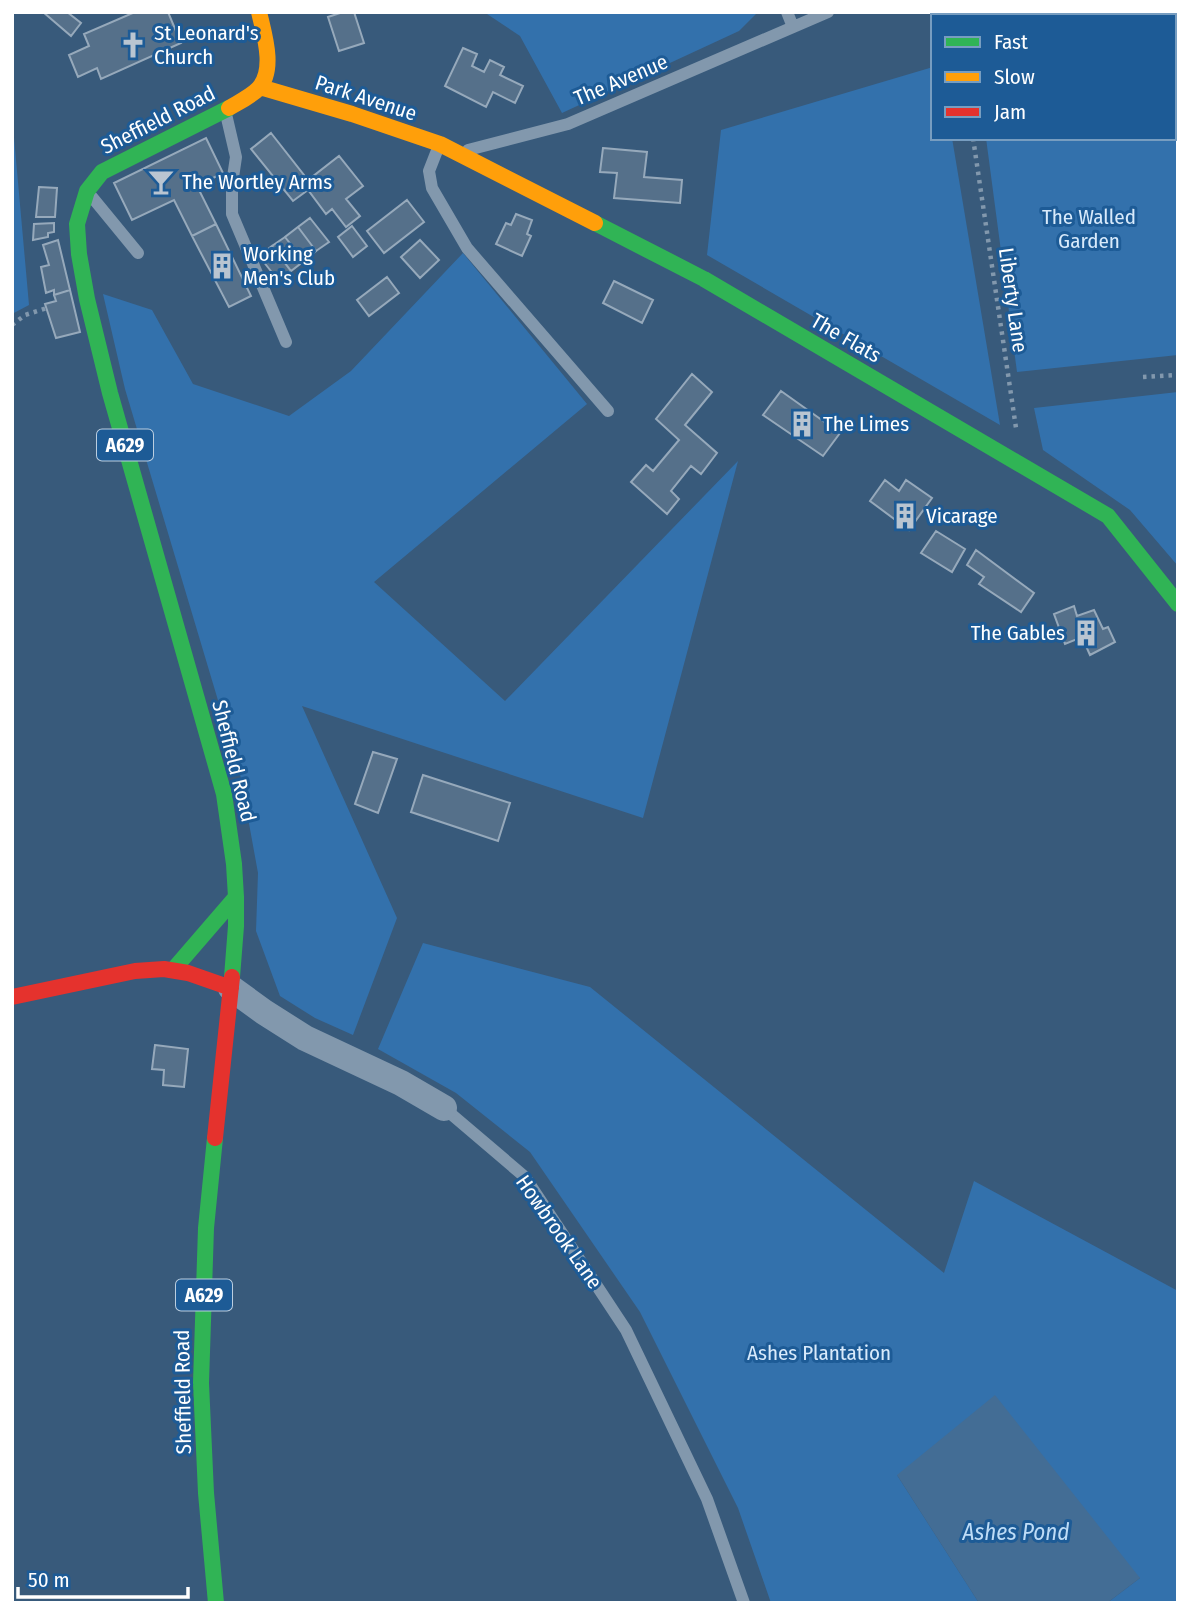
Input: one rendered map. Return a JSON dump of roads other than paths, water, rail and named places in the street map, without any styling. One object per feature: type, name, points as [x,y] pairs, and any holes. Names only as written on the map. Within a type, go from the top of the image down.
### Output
[{"type":"main road","points":[[260,12],[268,50],[268,64],[260,87]]},
{"type":"main road","name":"Sheffield Road","points":[[216,1603],[206,1493],[201,1383],[206,1228],[231,988],[236,897],[234,864],[225,794],[110,393],[86,299],[77,224],[87,191],[102,172],[225,110],[260,87]]},
{"type":"main road","name":"Park Avenue","points":[[260,87],[352,114],[440,144],[458,153]]},
{"type":"main road","name":"The Flats","points":[[458,153],[704,279],[1108,516],[1178,604]]},
{"type":"main road","points":[[173,970],[236,897]]},
{"type":"main road","points":[[12,997],[135,971],[164,969],[197,975],[231,988]]},
{"type":"street","name":"Howbrook Lane","points":[[231,988],[306,1038],[401,1083],[444,1108]]},
{"type":"lane","points":[[787,12],[793,26]]},
{"type":"lane","name":"The Avenue","points":[[458,153],[568,124],[828,12]]},
{"type":"lane","points":[[225,110],[236,157],[232,184],[232,214],[285,342]]},
{"type":"lane","points":[[440,144],[429,172],[432,188],[467,248],[608,411]]},
{"type":"lane","points":[[87,191],[138,253]]},
{"type":"lane","name":"Howbrook Lane","points":[[444,1108],[525,1177],[626,1330],[707,1499],[744,1603]]},
{"type":"water","name":"Ashes Pond","points":[[995,1395],[1140,1578],[1107,1603],[979,1603],[897,1475]]},
{"type":"place","name":"St Leonard's Church","points":[[133,45]]},
{"type":"place","name":"The Wortley Arms","points":[[161,182]]},
{"type":"place","name":"Working Men's Club","points":[[222,266]]},
{"type":"place","name":"The Limes","points":[[802,424]]},
{"type":"place","name":"Vicarage","points":[[905,516]]},
{"type":"place","name":"The Gables","points":[[1086,633]]},
{"type":"park label","name":"The Walled Garden","points":[[1089,229]]},
{"type":"park label","name":"Ashes Plantation","points":[[819,1353]]}]
